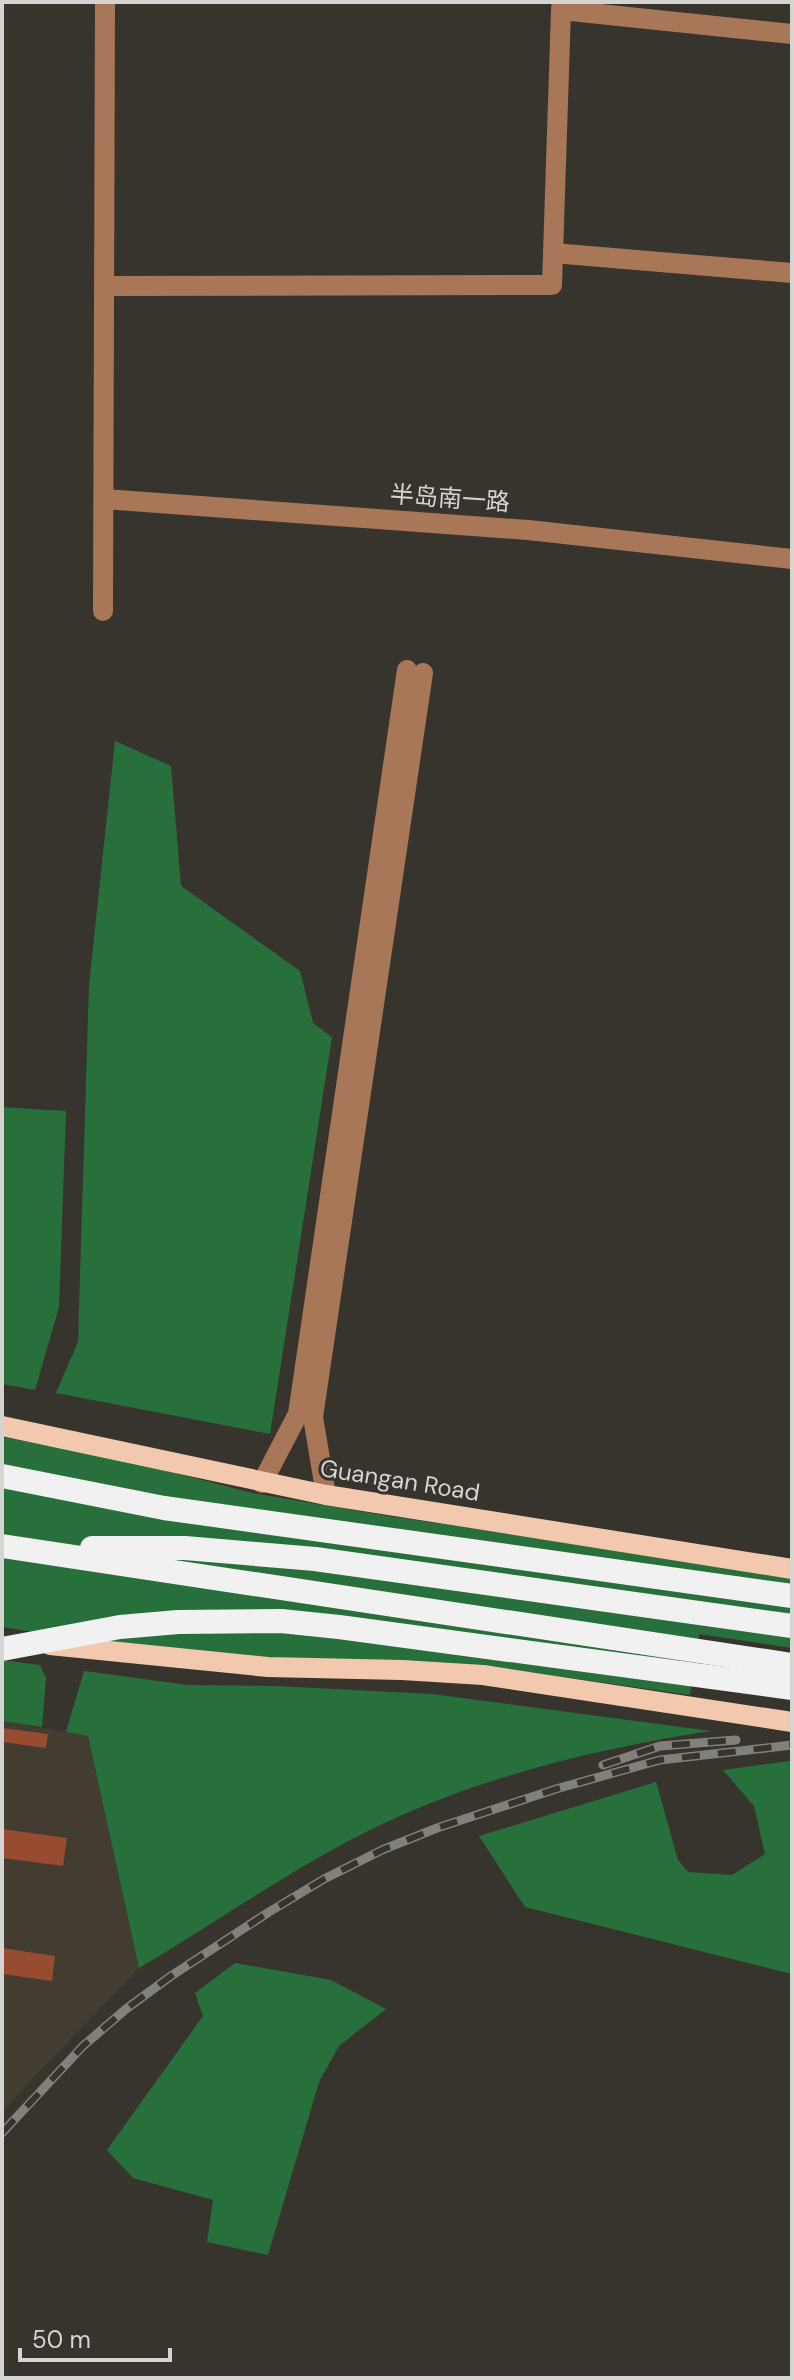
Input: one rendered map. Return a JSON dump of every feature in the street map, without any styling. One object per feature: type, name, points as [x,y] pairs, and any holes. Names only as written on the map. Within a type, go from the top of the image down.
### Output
[{"type":"highway","points":[[2,1476],[164,1508],[792,1596]]},
{"type":"highway","points":[[2,1546],[792,1665]]},
{"type":"highway","points":[[2,1556],[121,1547],[241,1552],[396,1568],[792,1626]]},
{"type":"highway","points":[[2,1649],[120,1627],[178,1622],[281,1621],[401,1634],[792,1688]]},
{"type":"main road","name":"Guangan Road","points":[[2,1426],[326,1495],[792,1569]]},
{"type":"main road","points":[[2,1639],[268,1667],[483,1675],[792,1722]]},
{"type":"main road","points":[[735,1713],[792,1710]]},
{"type":"street","points":[[103,611],[105,2]]},
{"type":"street","points":[[106,286],[552,285],[562,6],[792,34]]},
{"type":"street","points":[[553,253],[792,273]]},
{"type":"street","name":"半岛南一路","points":[[104,499],[528,530],[792,559]]},
{"type":"street","points":[[262,1483],[298,1414],[415,671],[313,1417],[326,1495]]},
{"type":"shaded area","points":[[2,1721],[88,1736],[139,1968],[2,2111]]},
{"type":"green space","points":[[115,741],[171,766],[181,886],[300,971],[313,1023],[332,1037],[270,1434],[56,1393],[78,1342],[89,985]]},
{"type":"green space","points":[[2,1107],[66,1111],[59,1307],[35,1390],[2,1384]]},
{"type":"green space","points":[[2,1437],[126,1460],[252,1493],[792,1576],[792,1648],[699,1634],[690,1695],[528,1672],[149,1650],[2,1627]]},
{"type":"green space","points":[[2,1660],[40,1665],[46,1678],[42,1727],[2,1721]]},
{"type":"green space","points":[[84,1671],[188,1685],[432,1694],[711,1731],[623,1747],[536,1768],[409,1812],[309,1863],[139,1968],[88,1736],[66,1732]]},
{"type":"green space","points":[[790,1761],[792,1974],[525,1907],[479,1836],[656,1782],[678,1860],[688,1872],[732,1875],[765,1854],[754,1806],[723,1770]]},
{"type":"green space","points":[[235,1963],[331,1980],[386,2009],[339,2046],[319,2082],[268,2255],[207,2242],[213,2200],[133,2178],[107,2150],[203,2016],[195,1993]]},
{"type":"building","points":[[2,1728],[48,1734],[46,1748],[2,1742]]},
{"type":"building","points":[[2,1829],[67,1838],[63,1866],[2,1858]]},
{"type":"building","points":[[2,1948],[55,1956],[52,1981],[2,1974]]},
{"type":"railway","points":[[603,1765],[660,1746],[736,1740]]},
{"type":"railway","points":[[2,2133],[83,2046],[126,2009],[269,1912],[324,1879],[382,1850],[437,1828],[556,1789],[660,1760],[792,1745]]}]
